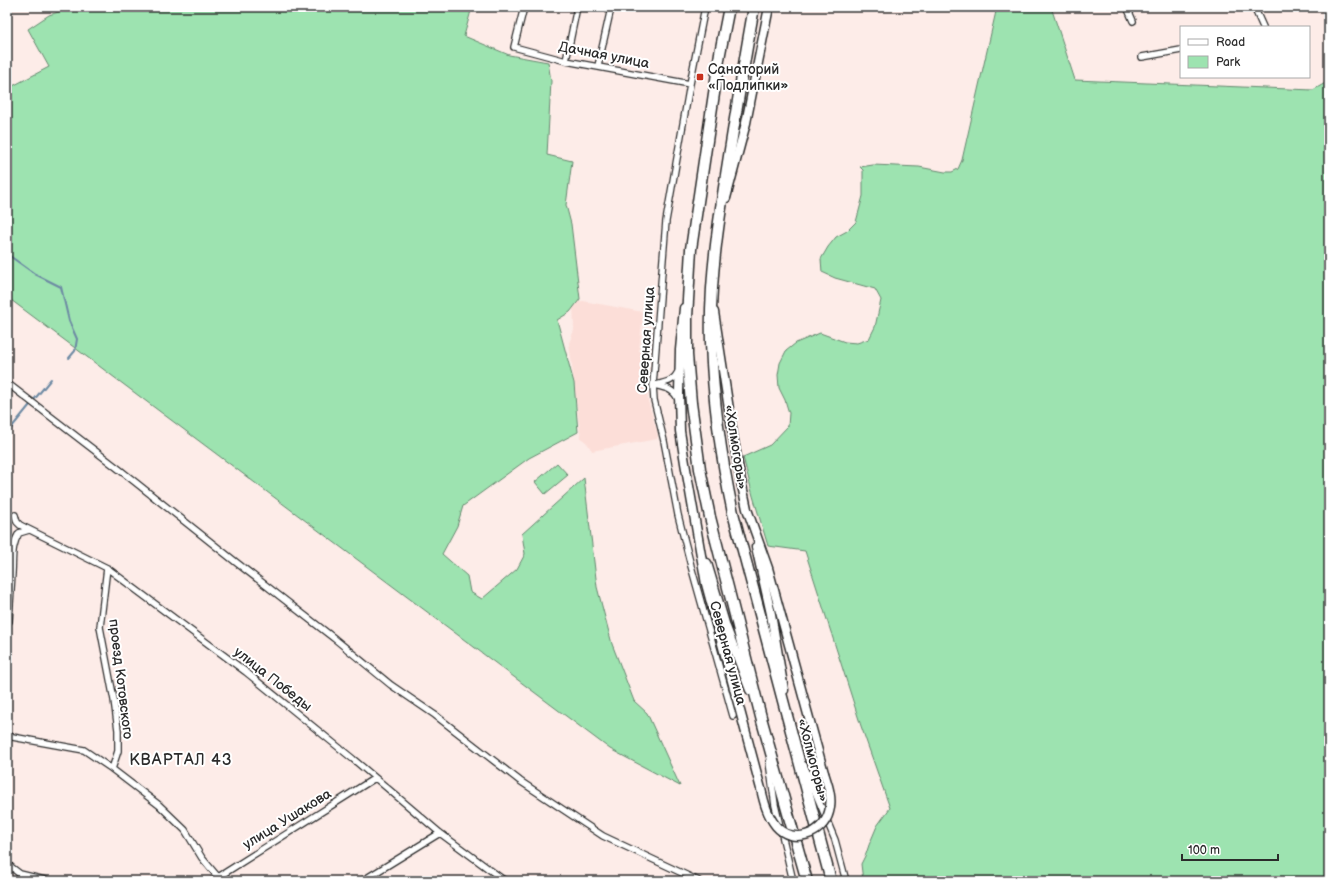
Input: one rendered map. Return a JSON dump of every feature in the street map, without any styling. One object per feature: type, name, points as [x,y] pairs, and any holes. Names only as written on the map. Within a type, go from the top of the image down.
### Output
[{"type":"highway","points":[[729,7],[716,78],[691,249],[687,355],[691,402],[699,461],[710,518],[762,721],[807,881]]},
{"type":"highway","name":"«Холмогоры»","points":[[754,7],[718,223],[712,296],[711,342],[717,428],[724,470],[740,541],[831,881]]},
{"type":"main road","points":[[718,223],[733,174],[746,123],[769,7]]},
{"type":"main road","points":[[689,272],[682,317],[679,371],[680,431],[706,584],[766,810],[770,819],[777,828],[791,836],[800,836],[809,834],[819,829],[826,821],[831,800],[768,568],[747,509]]},
{"type":"main road","points":[[712,296],[740,476],[771,614],[782,675],[786,715]]},
{"type":"main road","points":[[697,528],[726,627],[762,721]]},
{"type":"street","name":"Дачная улица","points":[[524,7],[514,47],[566,61],[690,84]]},
{"type":"street","points":[[566,61],[578,7]]},
{"type":"street","name":"Северная улица","points":[[705,7],[666,220],[653,385],[654,400],[664,441],[678,515],[732,716]]},
{"type":"street","points":[[1127,7],[1133,21]]},
{"type":"street","points":[[1254,7],[1263,26]]},
{"type":"street","points":[[598,66],[611,8]]},
{"type":"street","points":[[1142,57],[1180,50]]},
{"type":"street","points":[[653,385],[670,381],[675,378],[679,371]]},
{"type":"street","points":[[7,383],[335,639],[391,685],[435,715],[520,781],[603,836],[699,881]]},
{"type":"street","points":[[653,385],[668,388],[676,394],[679,403]]},
{"type":"street","name":"улица Победы","points":[[15,515],[20,526],[107,568],[246,672],[440,833],[505,881]]},
{"type":"street","points":[[9,620],[12,549],[15,539],[19,533],[29,530]]},
{"type":"street","name":"проезд Котовского","points":[[107,568],[100,627],[114,700],[118,730],[118,751],[112,769]]},
{"type":"street","points":[[791,731],[835,840],[846,881]]},
{"type":"street","points":[[766,734],[774,805],[793,881]]},
{"type":"street","points":[[7,736],[84,750],[112,769],[158,805],[185,830],[202,858],[218,877]]},
{"type":"street","name":"улица Ушакова","points":[[212,881],[375,778]]},
{"type":"street","points":[[362,881],[440,833]]},
{"type":"street","points":[[7,864],[20,874],[49,881]]},
{"type":"shaded area","points":[[583,301],[643,312],[639,351],[648,354],[650,357],[646,386],[648,401],[658,435],[657,439],[592,451],[587,443],[581,438],[569,343],[574,330],[573,302]]},
{"type":"green space","points":[[74,7],[472,7],[464,36],[509,55],[548,62],[551,81],[547,155],[572,161],[566,205],[571,224],[580,299],[570,312],[557,320],[574,383],[578,432],[529,458],[463,506],[457,526],[442,554],[467,576],[470,592],[482,599],[517,569],[525,554],[522,534],[584,478],[597,587],[612,644],[634,701],[647,713],[680,786],[610,749],[7,297],[7,89],[49,67],[28,29],[49,15]]},
{"type":"green space","points":[[997,7],[1051,7],[1075,80],[1313,90],[1329,81],[1329,678],[1325,679],[1329,712],[1329,881],[863,881],[861,864],[877,826],[890,808],[861,726],[805,551],[768,546],[743,457],[770,445],[788,426],[789,413],[779,388],[778,375],[780,363],[786,351],[796,343],[820,333],[845,342],[857,343],[869,339],[875,327],[881,300],[875,289],[835,278],[822,272],[821,259],[836,237],[847,231],[856,222],[863,196],[863,170],[860,167],[873,165],[919,167],[945,172],[952,172],[958,169],[962,160]]},
{"type":"green space","points":[[557,463],[568,475],[545,494],[535,482]]},
{"type":"waterway","points":[[7,254],[35,274],[61,287],[69,321],[77,339],[75,351],[69,358]]},
{"type":"waterway","points":[[7,433],[51,379]]},
{"type":"place","name":"Санаторий «Подлипки»","points":[[700,77]]},
{"type":"district","name":"КВАРТАЛ 43","points":[[181,760]]}]
